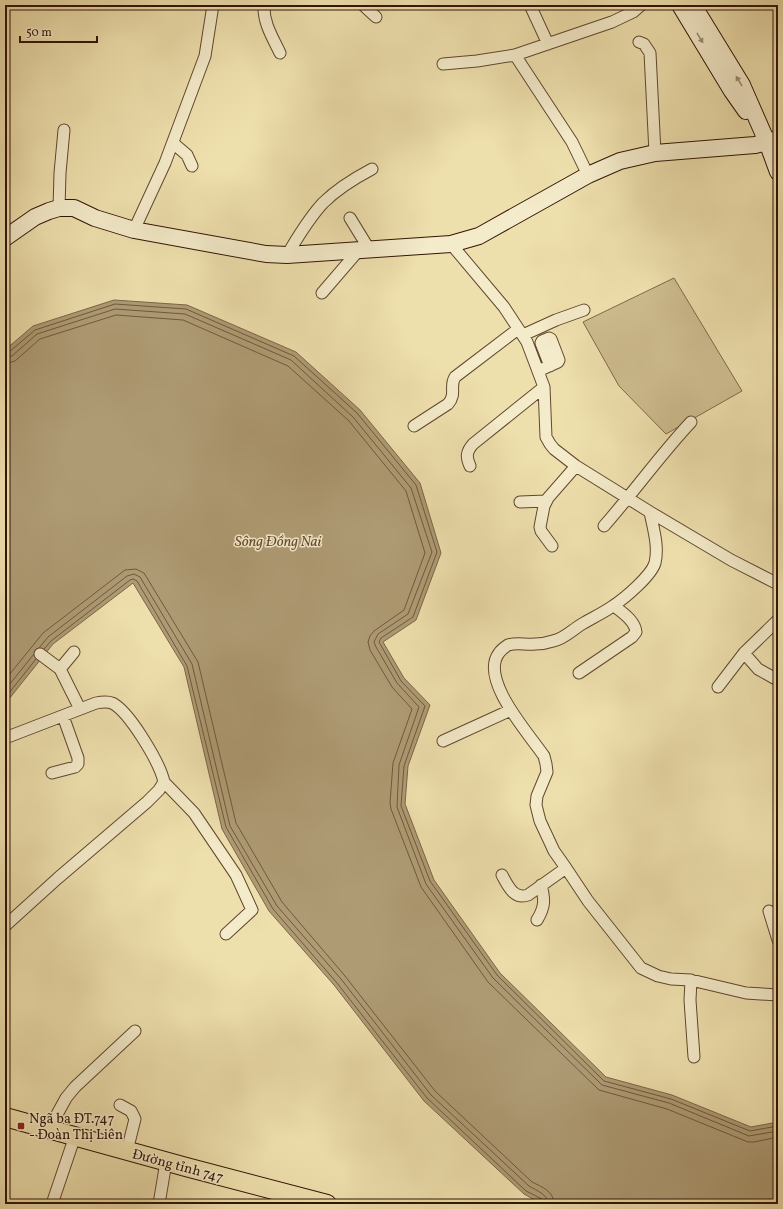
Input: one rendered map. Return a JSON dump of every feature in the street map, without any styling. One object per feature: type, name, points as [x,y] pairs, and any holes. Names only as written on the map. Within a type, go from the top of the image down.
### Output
[{"type":"main road","name":"Đường tỉnh 747","points":[[5,1117],[166,1162],[327,1204]]},
{"type":"street","points":[[134,230],[165,163],[205,56],[213,5]]},
{"type":"street","points":[[264,5],[267,26],[280,53]]},
{"type":"street","points":[[363,5],[376,17]]},
{"type":"street","points":[[530,5],[548,44]]},
{"type":"street","points":[[443,64],[515,56],[612,22],[633,12],[641,5]]},
{"type":"street","points":[[680,5],[732,91],[773,140]]},
{"type":"street","points":[[693,5],[742,85],[773,140],[778,172]]},
{"type":"street","points":[[639,42],[644,44],[650,53],[655,153]]},
{"type":"street","points":[[515,56],[572,142],[588,174]]},
{"type":"street","points":[[59,208],[60,173],[64,130]]},
{"type":"street","points":[[5,238],[35,217],[59,208],[74,208],[95,218],[134,230],[266,254],[287,255],[451,244],[479,236],[588,174],[620,161],[655,153],[755,144],[773,140]]},
{"type":"street","points":[[173,143],[187,155],[192,166]]},
{"type":"street","points":[[287,255],[307,224],[324,202],[352,180],[372,169]]},
{"type":"street","points":[[350,218],[364,249]]},
{"type":"street","points":[[451,244],[504,307],[527,342],[544,388],[546,437],[554,450],[576,466],[650,512],[731,560],[778,584]]},
{"type":"street","points":[[322,293],[364,249]]},
{"type":"street","points":[[414,426],[452,400],[452,382],[455,377],[520,332],[584,310]]},
{"type":"street","points":[[538,371],[550,366]]},
{"type":"street","points":[[470,466],[466,454],[473,444],[544,388]]},
{"type":"street","points":[[604,526],[675,439],[691,422]]},
{"type":"street","points":[[552,546],[541,531],[541,517],[546,501],[576,466]]},
{"type":"street","points":[[520,502],[546,501]]},
{"type":"street","points":[[650,512],[655,534],[656,554],[651,571],[642,582],[614,606],[556,641],[506,646],[495,659],[494,665],[496,681],[511,710],[544,756],[547,772],[537,796],[537,814],[554,851],[588,901],[642,968],[649,973],[664,978],[691,980],[746,993],[778,994]]},
{"type":"street","points":[[579,673],[632,637],[636,632],[636,627],[632,622],[614,606]]},
{"type":"street","points":[[718,687],[744,653],[778,620]]},
{"type":"street","points":[[60,670],[74,652]]},
{"type":"street","points":[[744,653],[758,669],[774,678],[778,676]]},
{"type":"street","points":[[40,654],[60,670],[80,709]]},
{"type":"street","points":[[5,738],[96,703],[110,702],[117,706],[132,722],[150,751],[162,774],[164,782],[194,813],[236,874],[252,910],[226,934]]},
{"type":"street","points":[[443,741],[511,710]]},
{"type":"street","points":[[52,773],[75,767],[78,764],[78,758],[63,716]]},
{"type":"street","points":[[5,926],[58,878],[147,802],[159,790],[164,782]]},
{"type":"street","points":[[502,875],[516,895],[522,897],[528,895],[566,868]]},
{"type":"street","points":[[537,920],[543,910],[544,902],[544,895],[541,885]]},
{"type":"street","points":[[769,911],[778,940]]},
{"type":"street","points":[[691,980],[690,1000],[694,1057]]},
{"type":"street","points":[[49,1129],[66,1098],[75,1087],[135,1031]]},
{"type":"street","points":[[120,1106],[131,1111],[135,1119],[127,1151]]},
{"type":"street","points":[[52,1204],[75,1136]]},
{"type":"street","points":[[159,1204],[166,1162]]},
{"type":"shaded area","points":[[674,278],[742,391],[666,434],[619,386],[583,322]]},
{"type":"water","name":"Sông Đồng Nai","points":[[114,300],[187,305],[296,352],[360,410],[420,483],[441,553],[416,620],[383,642],[404,678],[430,705],[408,766],[405,804],[434,880],[500,973],[606,1077],[672,1095],[751,1127],[778,1122],[778,1204],[542,1204],[524,1194],[424,1101],[334,985],[269,911],[222,829],[184,667],[133,583],[53,644],[5,704],[5,350],[33,326]]},
{"type":"place","name":"Ngã ba ĐT.747 - Đoàn Thị Liên","points":[[21,1126]]}]
